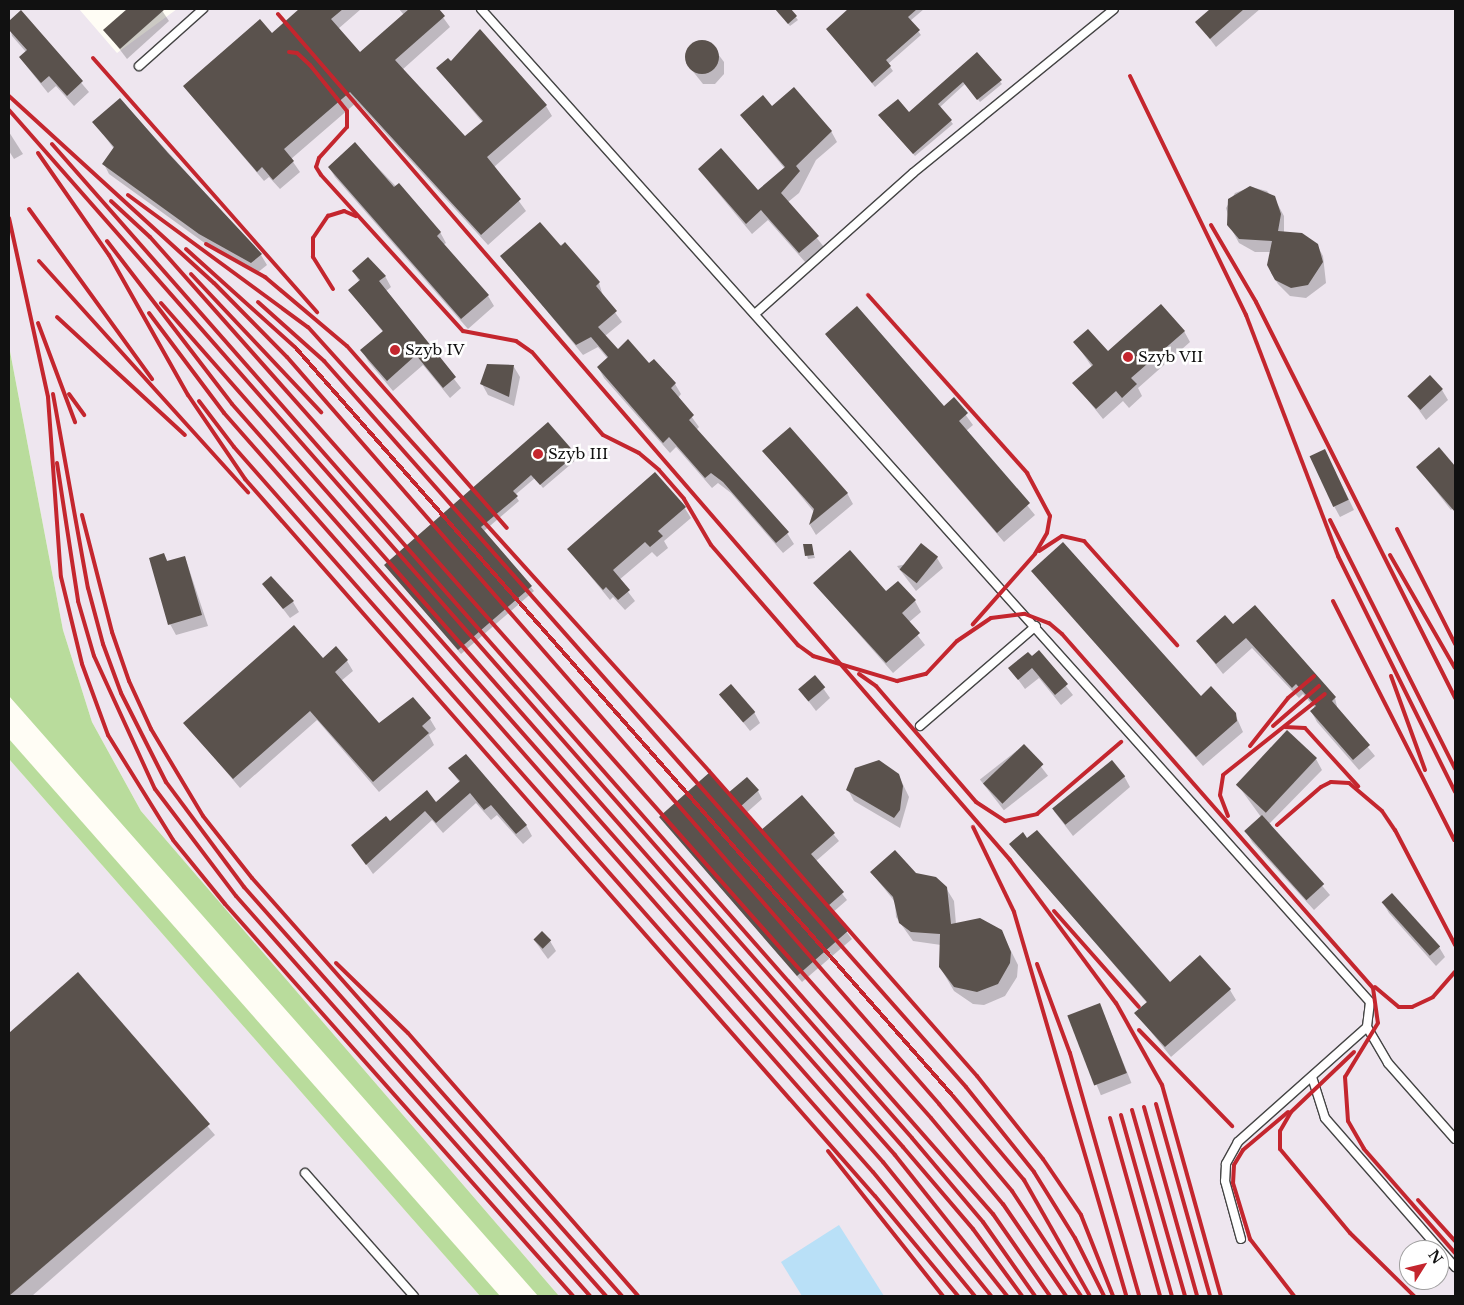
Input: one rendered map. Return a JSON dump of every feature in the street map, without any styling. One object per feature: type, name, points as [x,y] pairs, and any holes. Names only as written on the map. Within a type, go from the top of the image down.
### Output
[{"type":"lane","points":[[139,66],[202,9]]},
{"type":"lane","points":[[481,9],[756,313],[1370,1002],[1367,1027],[1388,1063],[1455,1139]]},
{"type":"lane","points":[[756,313],[913,173],[1114,9]]},
{"type":"lane","points":[[920,726],[1036,626]]},
{"type":"lane","points":[[1241,1239],[1225,1181],[1226,1164],[1238,1142],[1367,1027]]},
{"type":"lane","points":[[1312,1077],[1325,1118],[1455,1267]]},
{"type":"lane","points":[[305,1173],[414,1296]]},
{"type":"shaded area","points":[[9,9],[79,9],[117,53],[177,9],[1455,9],[1455,1296],[559,1296],[141,811],[92,722],[63,630],[9,346]]},
{"type":"shaded area","points":[[9,759],[480,1296],[9,1296]]},
{"type":"green space","points":[[9,346],[63,630],[92,722],[141,811],[559,1296],[538,1296],[9,696]]},
{"type":"green space","points":[[9,739],[500,1296],[480,1296],[9,759]]},
{"type":"water","points":[[839,1225],[884,1296],[802,1296],[781,1262]]},
{"type":"building","points":[[127,9],[165,9],[120,49],[103,30]]},
{"type":"building","points":[[299,9],[343,9],[331,19],[360,52],[409,9],[439,9],[445,16],[395,60],[465,136],[483,121],[436,68],[448,58],[451,61],[480,29],[547,105],[487,157],[521,199],[481,235],[350,92],[284,149],[294,161],[273,180],[262,167],[257,172],[183,86],[260,19],[272,33]]},
{"type":"building","points":[[775,9],[791,9],[797,16],[788,24]]},
{"type":"building","points":[[848,9],[917,9],[908,17],[920,30],[886,60],[891,66],[872,83],[826,29]]},
{"type":"building","points":[[1210,9],[1244,9],[1210,39],[1195,22]]},
{"type":"building","points":[[21,10],[83,81],[67,96],[49,76],[41,83],[19,57],[27,50],[9,30],[9,21]]},
{"type":"building","points":[[702,40],[714,45],[719,57],[714,69],[702,74],[690,69],[685,57],[690,45]]},
{"type":"building","points":[[977,52],[1002,80],[977,100],[963,82],[938,104],[952,120],[913,154],[878,115],[898,99],[909,112]]},
{"type":"building","points":[[794,87],[832,131],[796,166],[800,171],[781,193],[819,236],[799,253],[761,210],[746,224],[698,169],[721,148],[758,190],[785,167],[740,115],[763,95],[772,106]]},
{"type":"building","points":[[120,98],[168,153],[262,254],[251,263],[199,234],[102,164],[114,147],[92,122]]},
{"type":"building","points":[[355,142],[394,187],[399,183],[441,232],[437,236],[489,295],[461,319],[328,167]]},
{"type":"building","points":[[1250,186],[1275,196],[1281,214],[1278,231],[1302,233],[1318,244],[1323,262],[1308,285],[1291,288],[1275,280],[1267,265],[1272,241],[1239,239],[1227,225],[1228,199]]},
{"type":"building","points":[[540,222],[561,246],[565,242],[600,282],[596,286],[617,311],[598,327],[618,349],[628,339],[649,363],[654,359],[676,383],[671,388],[694,415],[689,420],[789,532],[776,543],[723,482],[711,473],[705,478],[669,437],[663,443],[597,367],[608,357],[591,337],[576,345],[500,256]]},
{"type":"building","points":[[368,257],[386,276],[379,281],[456,377],[443,388],[416,355],[387,381],[360,350],[383,331],[348,290],[360,280],[352,271]]},
{"type":"building","name":"Szyb VII","points":[[1161,304],[1185,331],[1131,378],[1137,384],[1122,398],[1116,391],[1096,409],[1072,383],[1093,365],[1073,342],[1088,329],[1108,351]]},
{"type":"building","points":[[857,306],[944,406],[954,397],[968,413],[959,421],[1030,503],[997,533],[825,334]]},
{"type":"building","points":[[487,364],[514,365],[509,397],[480,384]]},
{"type":"building","points":[[1430,375],[1443,389],[1420,410],[1407,396]]},
{"type":"building","points":[[548,422],[576,454],[540,485],[531,475],[513,491],[518,496],[481,527],[532,586],[458,650],[384,565]]},
{"type":"building","points":[[790,427],[848,493],[809,525],[814,509],[762,451]]},
{"type":"building","points":[[1439,447],[1455,466],[1455,512],[1416,467]]},
{"type":"building","points":[[1325,449],[1349,500],[1333,507],[1310,456]]},
{"type":"building","points":[[655,472],[686,507],[658,531],[663,536],[650,547],[645,542],[613,570],[630,590],[618,600],[606,587],[603,590],[567,549]]},
{"type":"building","points":[[1063,542],[1201,696],[1211,686],[1236,713],[1237,721],[1196,757],[1031,571]]},
{"type":"building","points":[[921,543],[938,557],[917,583],[900,569]]},
{"type":"building","points":[[803,544],[812,544],[814,555],[805,556]]},
{"type":"building","points":[[850,550],[886,591],[898,581],[916,600],[902,613],[920,633],[886,663],[813,583]]},
{"type":"building","points":[[164,553],[167,561],[185,556],[202,615],[168,625],[149,558]]},
{"type":"building","points":[[271,576],[294,601],[283,609],[262,584]]},
{"type":"building","points":[[1255,605],[1336,697],[1332,701],[1370,745],[1353,760],[1310,711],[1316,706],[1296,684],[1292,688],[1246,638],[1216,664],[1196,641],[1225,615],[1233,624]]},
{"type":"building","points":[[294,625],[323,658],[336,646],[348,660],[335,672],[379,723],[413,697],[431,718],[422,726],[429,733],[373,782],[310,711],[233,779],[183,723]]},
{"type":"building","points":[[1039,650],[1068,684],[1055,695],[1032,668],[1018,680],[1008,668],[1028,652],[1032,656]]},
{"type":"building","points":[[815,675],[825,687],[808,701],[798,689]]},
{"type":"building","points":[[731,684],[755,712],[743,722],[719,694]]},
{"type":"building","points":[[1287,730],[1317,758],[1266,813],[1236,785]]},
{"type":"building","points":[[1024,744],[1043,764],[1002,804],[983,784]]},
{"type":"building","points":[[466,754],[527,825],[516,834],[491,805],[484,810],[470,793],[436,823],[425,811],[366,865],[351,845],[386,816],[390,821],[427,790],[436,802],[460,781],[448,768]]},
{"type":"building","points":[[879,760],[899,774],[903,786],[900,810],[894,818],[846,790],[855,768]]},
{"type":"building","points":[[1112,760],[1125,776],[1065,825],[1052,808]]},
{"type":"building","points":[[710,772],[728,793],[747,777],[759,790],[740,807],[761,830],[802,795],[835,833],[811,854],[844,892],[828,906],[849,930],[797,976],[659,817]]},
{"type":"building","points":[[1262,815],[1324,884],[1306,900],[1244,831]]},
{"type":"building","points":[[1037,830],[1170,982],[1200,955],[1231,989],[1165,1047],[1134,1013],[1147,1002],[1009,844],[1023,832],[1027,838]]},
{"type":"building","points":[[895,850],[916,873],[936,877],[947,887],[951,924],[980,918],[1002,930],[1011,952],[1010,963],[998,984],[977,992],[954,987],[939,967],[940,934],[911,932],[899,923],[893,897],[870,872]]},
{"type":"building","points":[[1392,893],[1440,947],[1430,956],[1382,902]]},
{"type":"building","points":[[542,931],[551,940],[543,949],[534,939]]},
{"type":"building","points":[[78,972],[210,1124],[9,1296],[9,1033]]},
{"type":"building","points":[[1100,1003],[1127,1073],[1094,1086],[1067,1016]]},
{"type":"railway","points":[[278,14],[1010,860],[1116,1003],[1162,1085],[1221,1296]]},
{"type":"railway","points":[[289,52],[297,53],[310,65],[347,111],[347,127],[319,158],[316,167],[321,175],[463,331],[516,341],[532,352],[603,435],[639,453],[659,470],[684,499],[711,545],[798,645],[813,656],[897,681],[926,674],[957,641],[991,618],[1025,614],[1049,623],[1062,634],[1373,988],[1378,1023],[1345,1077],[1348,1121],[1364,1149],[1455,1253]]},
{"type":"railway","points":[[93,58],[317,312]]},
{"type":"railway","points":[[1130,76],[1246,315],[1338,556],[1455,792]]},
{"type":"railway","points":[[9,96],[214,283],[287,357],[939,1104],[1012,1191],[1081,1296]]},
{"type":"railway","points":[[9,110],[912,1138],[983,1222],[1035,1296]]},
{"type":"railway","points":[[52,144],[993,1214],[1050,1296]]},
{"type":"railway","points":[[38,153],[109,255],[188,395],[245,479],[875,1196],[958,1296]]},
{"type":"railway","points":[[128,195],[308,327],[709,771],[977,1076],[1043,1159],[1081,1215],[1113,1296]]},
{"type":"railway","points":[[111,201],[150,237],[931,1118],[1003,1204],[1066,1296]]},
{"type":"railway","points":[[29,209],[152,379]]},
{"type":"railway","points":[[333,289],[313,257],[313,238],[328,216],[344,211],[356,216]]},
{"type":"railway","points":[[9,218],[48,397],[61,577],[82,664],[108,735],[173,840],[225,904],[573,1296]]},
{"type":"railway","points":[[1211,225],[1256,302],[1455,698]]},
{"type":"railway","points":[[107,241],[232,404],[895,1155],[1007,1296]]},
{"type":"railway","points":[[206,244],[265,277],[347,346],[507,528]]},
{"type":"railway","points":[[186,249],[295,347],[953,1096],[1024,1180],[1090,1296]]},
{"type":"railway","points":[[39,261],[248,492]]},
{"type":"railway","points":[[191,274],[321,412]]},
{"type":"railway","points":[[868,295],[1027,473],[1050,516],[1047,533],[1035,554],[973,624]]},
{"type":"railway","points":[[258,302],[324,361],[966,1087],[1034,1172],[1075,1238],[1104,1296]]},
{"type":"railway","points":[[161,303],[903,1147],[973,1229],[1022,1296]]},
{"type":"railway","points":[[149,313],[224,413],[883,1162],[991,1296]]},
{"type":"railway","points":[[57,317],[185,435]]},
{"type":"railway","points":[[38,323],[75,422]]},
{"type":"railway","points":[[53,394],[88,588],[103,644],[121,693],[166,782],[244,887],[606,1296]]},
{"type":"railway","points":[[69,394],[84,415]]},
{"type":"railway","points":[[199,401],[234,447],[873,1172],[975,1296]]},
{"type":"railway","points":[[57,463],[78,601],[94,656],[155,789],[236,896],[590,1296]]},
{"type":"railway","points":[[82,515],[112,632],[129,681],[151,729],[203,816],[252,878],[622,1296]]},
{"type":"railway","points":[[1330,520],[1455,768]]},
{"type":"railway","points":[[1397,529],[1455,644]]},
{"type":"railway","points":[[1039,551],[1062,536],[1084,541],[1177,645]]},
{"type":"railway","points":[[1390,555],[1455,668]]},
{"type":"railway","points":[[1333,601],[1454,840]]},
{"type":"railway","points":[[859,674],[876,686],[976,802],[1005,821],[1037,814],[1121,742]]},
{"type":"railway","points":[[1250,746],[1288,698],[1314,676]]},
{"type":"railway","points":[[1391,676],[1425,770]]},
{"type":"railway","points":[[1273,726],[1319,686]]},
{"type":"railway","points":[[1228,816],[1220,795],[1223,775],[1325,694]]},
{"type":"railway","points":[[1285,727],[1305,728],[1358,786]]},
{"type":"railway","points":[[1277,825],[1321,787],[1331,782],[1349,783],[1382,811],[1395,830],[1455,945]]},
{"type":"railway","points":[[973,827],[1014,912],[1126,1296]]},
{"type":"railway","points":[[1054,911],[1139,1007]]},
{"type":"railway","points":[[336,963],[408,1033],[638,1296]]},
{"type":"railway","points":[[1037,964],[1070,1053],[1139,1296]]},
{"type":"railway","points":[[1375,987],[1399,1007],[1412,1007],[1433,997],[1455,972]]},
{"type":"railway","points":[[1139,1030],[1232,1126]]},
{"type":"railway","points":[[1354,1052],[1291,1112],[1280,1131],[1280,1149],[1350,1233],[1414,1296]]},
{"type":"railway","points":[[1156,1104],[1210,1296]]},
{"type":"railway","points":[[1144,1107],[1197,1296]]},
{"type":"railway","points":[[1132,1110],[1185,1296]]},
{"type":"railway","points":[[1288,1112],[1243,1150],[1234,1165],[1233,1183],[1250,1239],[1294,1296]]},
{"type":"railway","points":[[1121,1115],[1172,1296]]},
{"type":"railway","points":[[1110,1118],[1160,1296]]},
{"type":"railway","points":[[828,1151],[943,1296]]},
{"type":"railway","points":[[1418,1200],[1455,1241]]},
{"type":"place","name":"Szyb IV","points":[[395,350]]},
{"type":"place","name":"Szyb VII","points":[[1128,357]]},
{"type":"place","name":"Szyb III","points":[[538,454]]}]
